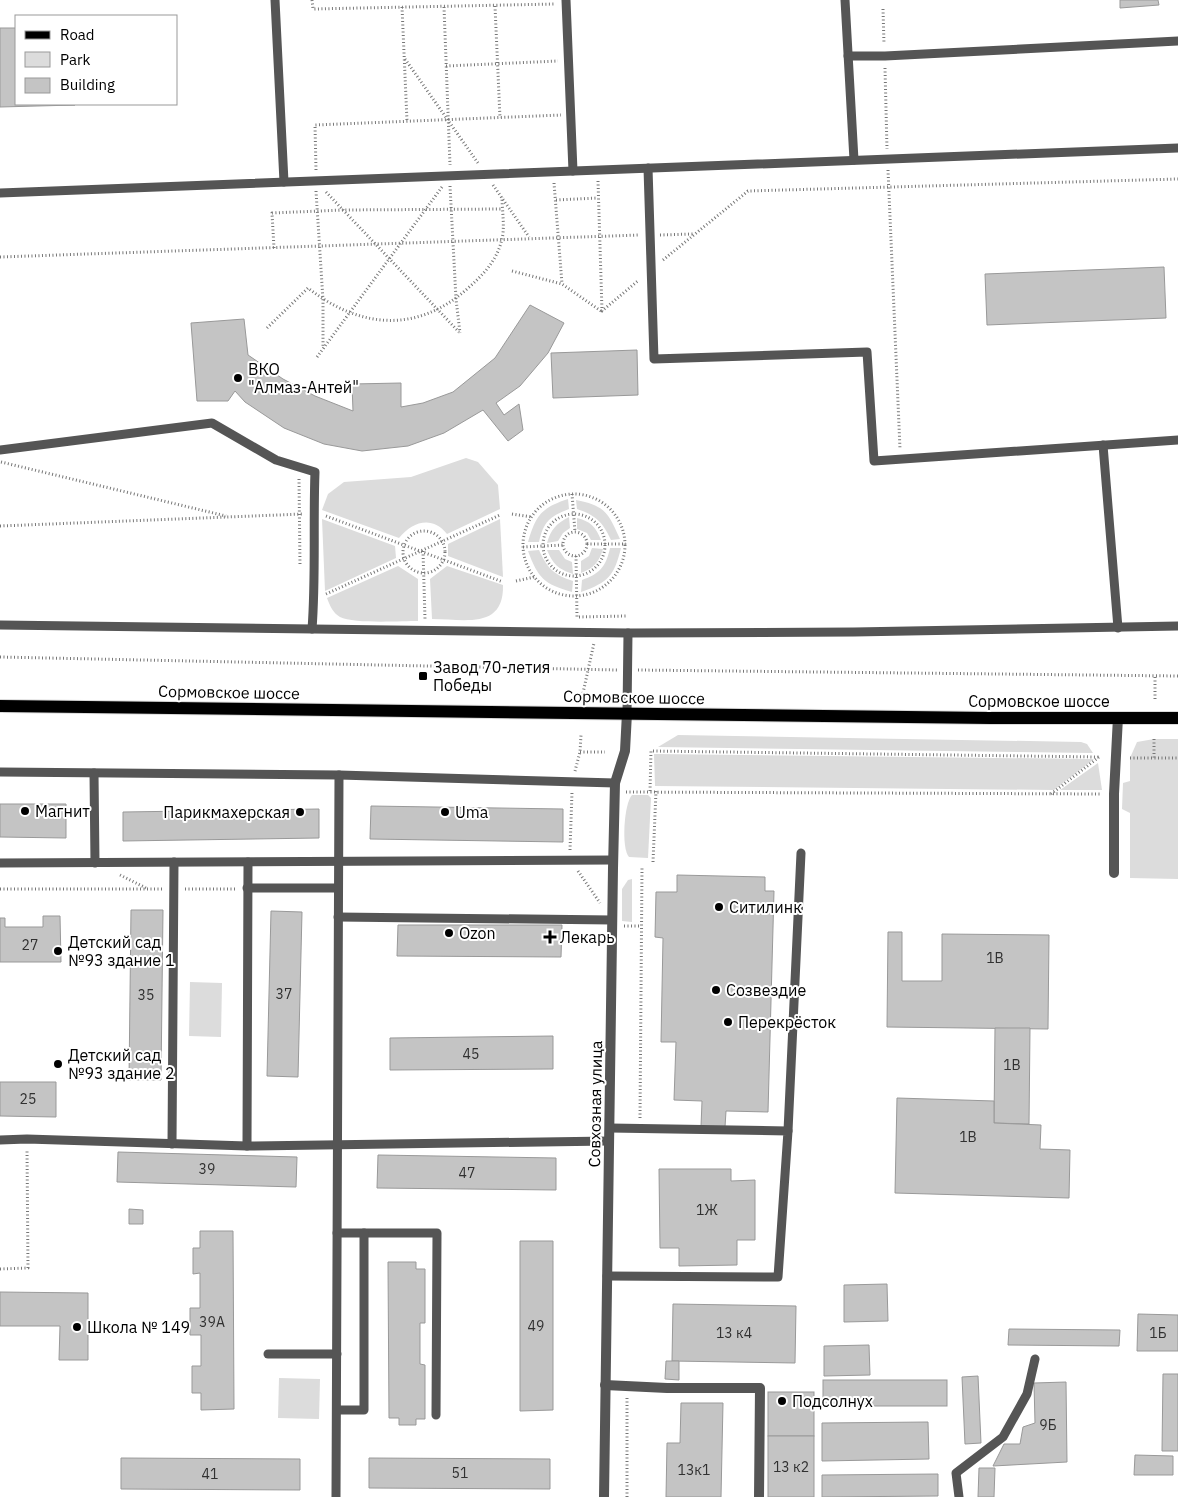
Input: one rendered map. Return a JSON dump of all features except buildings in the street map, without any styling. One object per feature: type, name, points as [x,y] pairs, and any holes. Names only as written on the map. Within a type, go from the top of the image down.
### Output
[{"type":"main road","name":"Сормовское шоссе","points":[[0,706],[990,718],[1178,718]]},
{"type":"street","name":"Совхозная улица","points":[[604,1497],[609,1142],[617,923],[613,860],[615,787],[625,752],[627,713]]},
{"type":"street","points":[[1114,873],[1114,794],[1118,717]]},
{"type":"street","points":[[605,1385],[667,1388],[760,1388],[759,1497]]},
{"type":"lane","points":[[275,0],[284,182]]},
{"type":"lane","points":[[845,0],[854,160]]},
{"type":"lane","points":[[566,2],[573,171]]},
{"type":"lane","points":[[848,56],[884,56],[1178,41]]},
{"type":"lane","points":[[0,193],[1178,148]]},
{"type":"lane","points":[[648,168],[654,359],[867,352],[874,461],[1178,440]]},
{"type":"lane","points":[[0,450],[212,423],[261,452],[299,468],[315,472],[313,552],[315,596],[312,629]]},
{"type":"lane","points":[[1103,445],[1118,628]]},
{"type":"lane","points":[[0,625],[628,633],[1178,626]]},
{"type":"lane","points":[[627,713],[628,633]]},
{"type":"lane","points":[[0,772],[339,775],[572,781],[615,787]]},
{"type":"lane","points":[[94,773],[95,863]]},
{"type":"lane","points":[[336,1497],[339,775]]},
{"type":"lane","points":[[607,1276],[778,1277],[788,1131],[801,853]]},
{"type":"lane","points":[[0,863],[613,860]]},
{"type":"lane","points":[[172,1144],[174,862]]},
{"type":"lane","points":[[247,1146],[248,862]]},
{"type":"lane","points":[[247,888],[338,888]]},
{"type":"lane","points":[[338,917],[617,923]]},
{"type":"lane","points":[[610,1128],[788,1131]]},
{"type":"lane","points":[[0,1140],[27,1139],[247,1146],[609,1142]]},
{"type":"lane","points":[[337,1233],[437,1233],[436,1415]]},
{"type":"lane","points":[[336,1410],[364,1410],[364,1233]]},
{"type":"lane","points":[[268,1354],[337,1354]]},
{"type":"lane","points":[[959,1497],[956,1473],[1003,1437],[1027,1394],[1035,1359]]},
{"type":"path","points":[[312,0],[313,9],[494,6],[566,2]]},
{"type":"path","points":[[316,181],[460,333],[452,241],[444,6]]},
{"type":"path","points":[[494,6],[500,118]]},
{"type":"path","points":[[402,8],[407,121]]},
{"type":"path","points":[[884,9],[887,159],[900,459]]},
{"type":"path","points":[[405,59],[530,238]]},
{"type":"path","points":[[446,66],[568,61]]},
{"type":"path","points":[[324,348],[315,125],[571,115]]},
{"type":"path","points":[[598,170],[602,311]]},
{"type":"path","points":[[553,172],[562,284]]},
{"type":"path","points":[[317,357],[450,176]]},
{"type":"path","points":[[602,311],[693,234],[748,191],[1178,179]]},
{"type":"path","points":[[267,328],[308,288],[323,300],[360,318],[410,320],[439,309],[456,299],[488,270],[502,239],[502,197]]},
{"type":"path","points":[[556,200],[598,198]]},
{"type":"path","points":[[274,248],[272,213],[342,210],[502,209]]},
{"type":"path","points":[[0,257],[693,234]]},
{"type":"path","points":[[512,271],[562,284],[602,311]]},
{"type":"path","points":[[0,462],[232,517]]},
{"type":"path","points":[[299,468],[300,570]]},
{"type":"path","points":[[572,494],[575,532]]},
{"type":"path","points":[[572,494],[588,496],[603,502],[615,514],[623,528],[626,544],[624,560],[617,574],[606,585],[592,593],[577,596],[561,594],[546,588],[534,577],[526,563],[523,547],[525,531],[532,516],[542,505],[556,497],[572,494]]},
{"type":"path","points":[[0,526],[304,514]]},
{"type":"path","points":[[512,514],[532,516]]},
{"type":"path","points":[[573,514],[592,519],[604,534],[606,544],[601,562],[594,570],[576,577],[557,572],[544,556],[543,546],[548,527],[555,520],[573,514]]},
{"type":"path","points":[[322,515],[423,550],[503,582]]},
{"type":"path","points":[[324,595],[500,515]]},
{"type":"path","points":[[426,531],[438,536],[443,541],[444,559],[436,569],[423,572],[412,568],[404,558],[404,544],[413,534],[426,531]]},
{"type":"path","points":[[575,532],[584,537],[587,544],[585,551],[576,556],[568,554],[563,544],[565,537],[575,532]]},
{"type":"path","points":[[523,547],[563,544]]},
{"type":"path","points":[[587,544],[626,544]]},
{"type":"path","points":[[423,550],[425,630]]},
{"type":"path","points":[[576,556],[578,617],[627,616]]},
{"type":"path","points":[[516,581],[534,577]]},
{"type":"path","points":[[596,621],[597,616]]},
{"type":"path","points":[[583,693],[590,670],[595,642]]},
{"type":"path","points":[[0,657],[590,670],[1178,676]]},
{"type":"path","points":[[1155,698],[1156,676]]},
{"type":"path","points":[[581,735],[580,752],[572,781],[570,860],[617,923],[641,926]]},
{"type":"path","points":[[1154,739],[1154,758]]},
{"type":"path","points":[[650,791],[651,751],[1099,757],[1051,794]]},
{"type":"path","points":[[580,752],[605,752]]},
{"type":"path","points":[[1130,758],[1178,758]]},
{"type":"path","points":[[615,787],[650,791],[1114,794]]},
{"type":"path","points":[[653,862],[656,791]]},
{"type":"path","points":[[640,1129],[642,868]]},
{"type":"path","points":[[0,889],[247,888]]},
{"type":"path","points":[[0,1269],[28,1268],[27,1139]]},
{"type":"path","points":[[627,1385],[627,1497]]},
{"type":"green space","points":[[466,458],[478,462],[498,485],[500,509],[447,534],[435,524],[422,523],[410,528],[399,538],[322,510],[328,494],[344,482],[411,477]]},
{"type":"green space","points":[[568,499],[569,509],[552,517],[545,524],[539,542],[528,542],[534,525],[541,514],[551,506]]},
{"type":"green space","points":[[576,500],[594,505],[605,512],[620,539],[611,540],[605,528],[598,520],[577,509]]},
{"type":"green space","points":[[569,517],[570,528],[563,533],[558,541],[547,543],[555,527]]},
{"type":"green space","points":[[577,518],[592,525],[601,540],[591,540],[587,533],[577,529]]},
{"type":"green space","points":[[322,519],[395,546],[396,558],[325,591]]},
{"type":"green space","points":[[500,519],[503,577],[448,556],[448,544]]},
{"type":"green space","points":[[592,548],[603,549],[600,558],[589,569],[581,573],[581,561],[589,556]]},
{"type":"green space","points":[[610,548],[621,548],[613,572],[598,585],[581,592],[582,580],[601,569]]},
{"type":"green space","points":[[539,550],[545,562],[552,570],[573,581],[572,592],[548,583],[539,574],[528,551]]},
{"type":"green space","points":[[547,550],[559,550],[565,559],[572,562],[573,574],[557,565],[551,559]]},
{"type":"green space","points":[[398,566],[418,579],[418,621],[355,621],[340,617],[332,609],[327,598]]},
{"type":"green space","points":[[447,566],[503,585],[502,599],[497,609],[489,616],[480,619],[432,619],[430,579]]},
{"type":"green space","points":[[678,735],[1081,742],[1087,744],[1093,753],[658,747]]},
{"type":"green space","points":[[1154,739],[1178,739],[1178,879],[1130,878],[1130,813],[1122,809],[1123,783],[1130,781],[1130,758],[1137,742]]},
{"type":"green space","points":[[654,754],[1094,759],[1054,790],[655,786]]},
{"type":"green space","points":[[1098,763],[1102,790],[1060,790]]},
{"type":"green space","points":[[632,795],[648,795],[651,798],[648,858],[629,857],[625,845],[625,816]]},
{"type":"green space","points":[[632,879],[632,922],[622,921],[622,889],[628,880]]},
{"type":"green space","points":[[190,982],[222,983],[221,1037],[189,1036]]},
{"type":"green space","points":[[279,1378],[320,1379],[319,1419],[278,1418]]},
{"type":"place","name":"ВКО \"Алмаз-Антей\"","points":[[238,378]]},
{"type":"place","name":"Завод 70-летия Победы","points":[[423,676]]},
{"type":"place","name":"Магнит","points":[[25,811]]},
{"type":"place","name":"Парикмахерская","points":[[300,812]]},
{"type":"place","name":"Uma","points":[[445,812]]},
{"type":"place","name":"Ситилинк","points":[[719,907]]},
{"type":"place","name":"Ozon","points":[[449,933]]},
{"type":"place","name":"Лекарь","points":[[550,937]]},
{"type":"place","name":"Детский сад №93 здание 1","points":[[58,951]]},
{"type":"place","name":"Созвездие","points":[[716,990]]},
{"type":"place","name":"Перекрёсток","points":[[728,1022]]},
{"type":"place","name":"Детский сад №93 здание 2","points":[[58,1064]]},
{"type":"place","name":"Школа № 149","points":[[77,1327]]},
{"type":"place","name":"Подсолнух","points":[[782,1401]]}]
